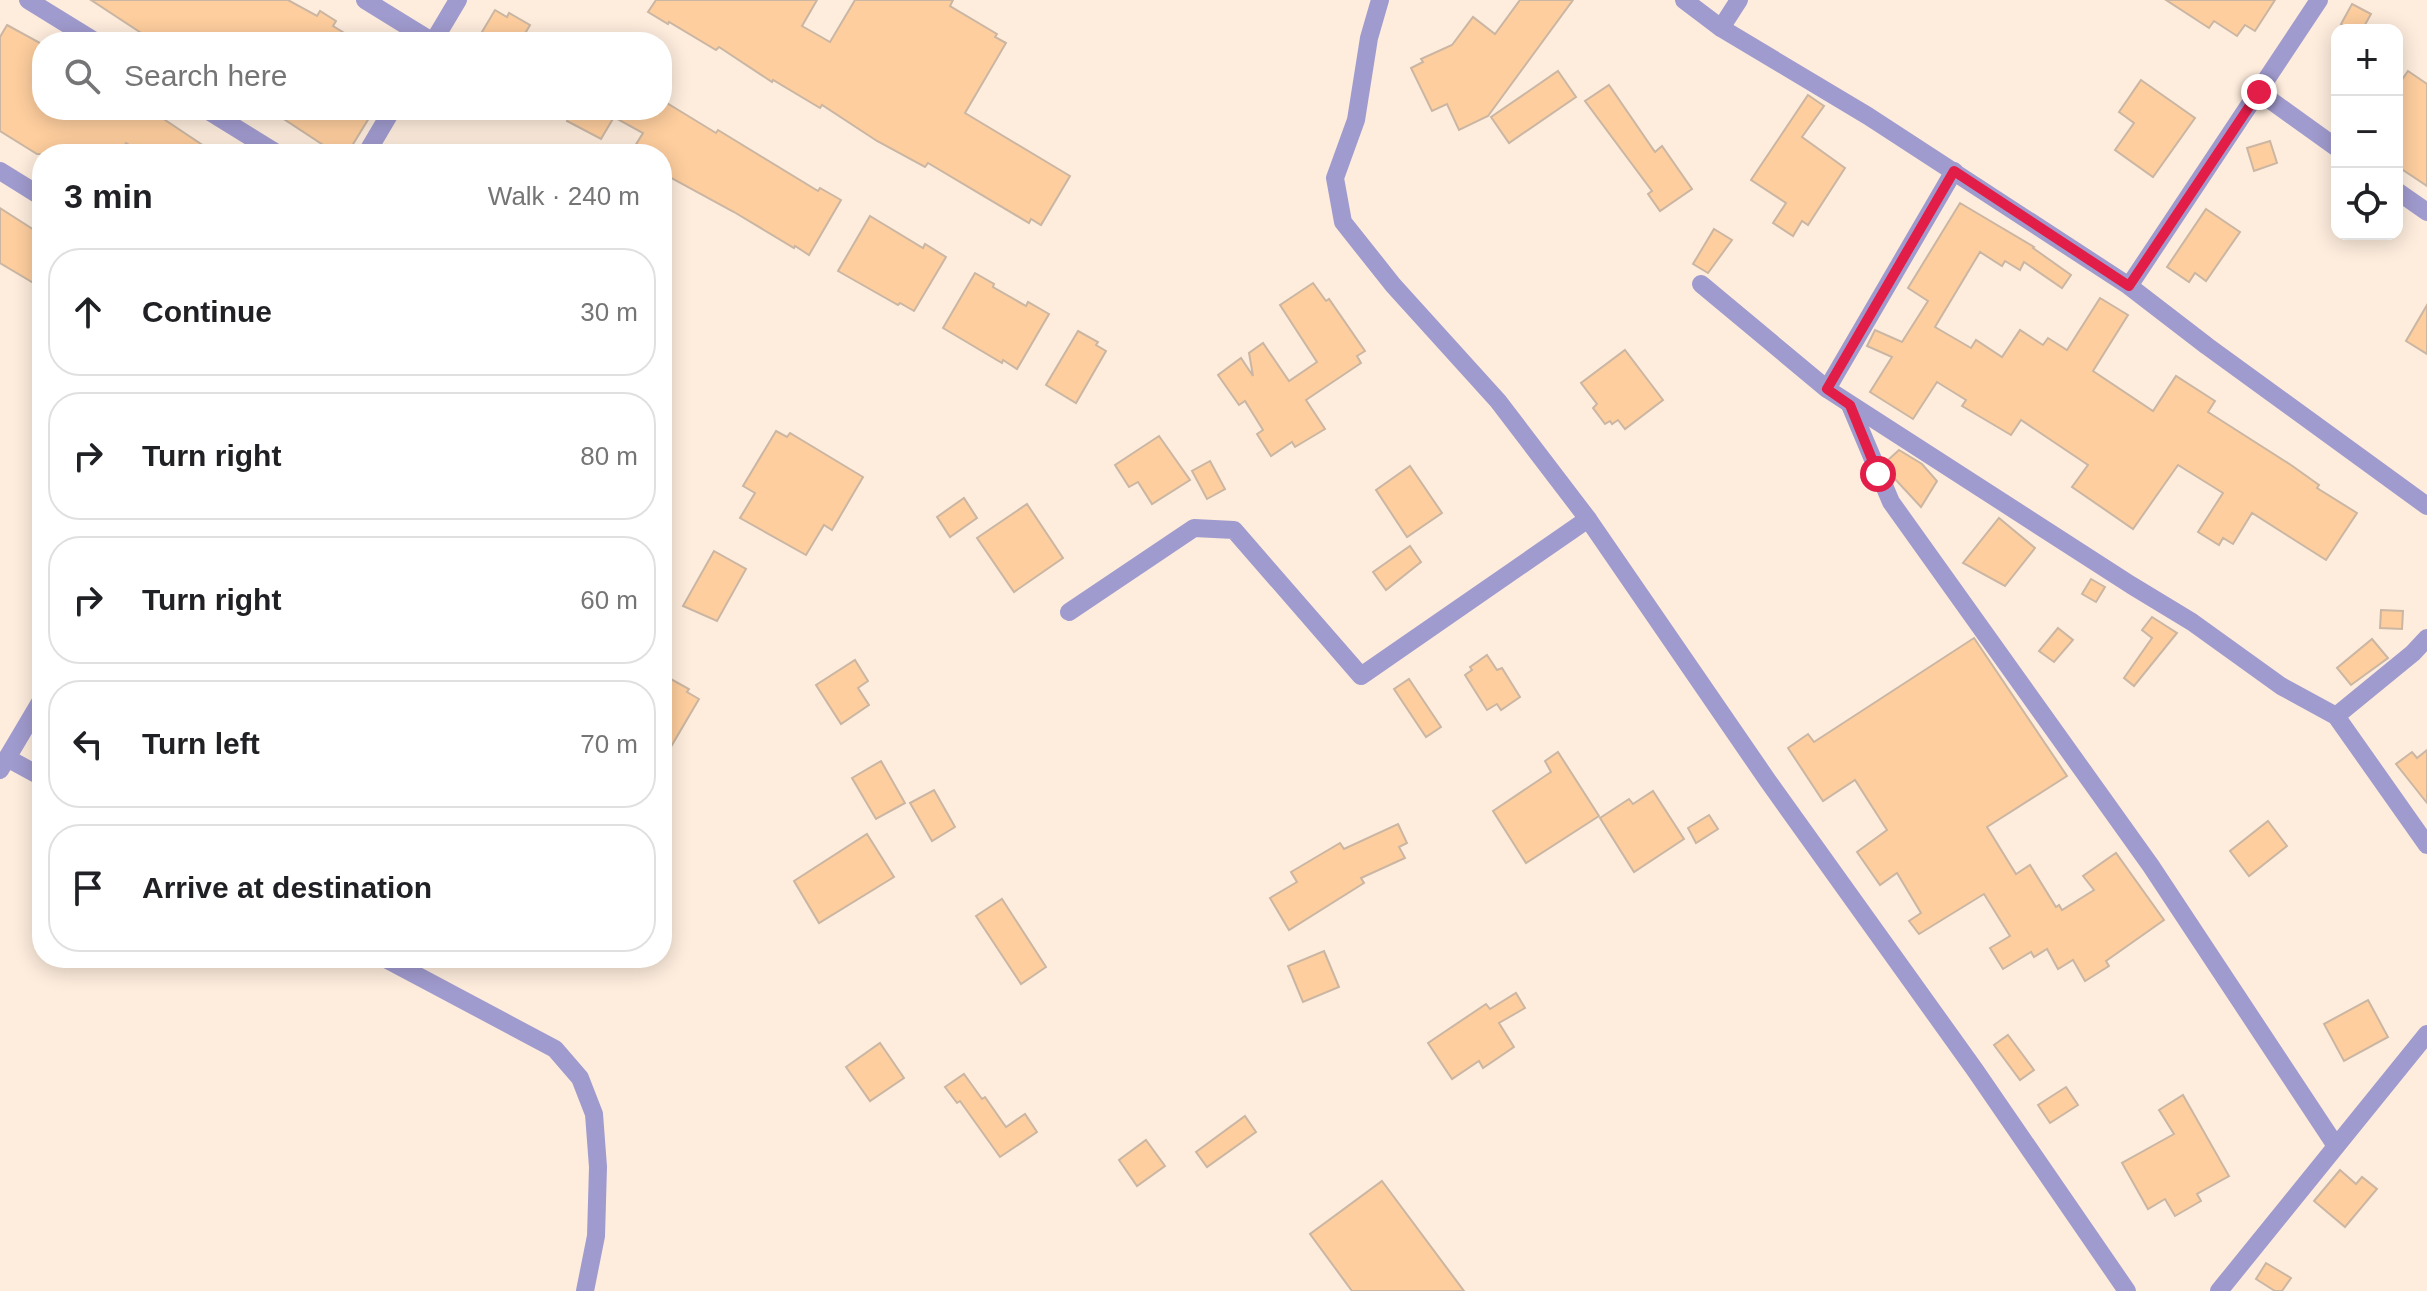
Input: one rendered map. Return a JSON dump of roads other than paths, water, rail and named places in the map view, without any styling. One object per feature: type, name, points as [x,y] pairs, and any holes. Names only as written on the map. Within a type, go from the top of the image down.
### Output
[{"type":"street","points":[[28,0],[80,32]]},
{"type":"street","points":[[365,0],[417,32]]},
{"type":"street","points":[[439,32],[458,0]]},
{"type":"street","points":[[1380,0],[1369,38],[1356,120],[1335,178],[1343,222],[1393,285],[1498,401],[1588,519],[2127,1291]]},
{"type":"street","points":[[1684,0],[1721,28],[1954,171],[2129,286],[2427,506]]},
{"type":"street","points":[[1721,28],[1739,0]]},
{"type":"street","points":[[2129,286],[2319,0]]},
{"type":"street","points":[[2259,92],[2331,144]]},
{"type":"street","points":[[223,120],[262,144]]},
{"type":"street","points":[[372,144],[386,120]]},
{"type":"street","points":[[0,171],[32,191]]},
{"type":"street","points":[[1827,389],[1954,171]]},
{"type":"street","points":[[2403,195],[2427,212]]},
{"type":"street","points":[[1701,284],[1850,405],[2192,622],[2281,686],[2336,716],[2427,845]]},
{"type":"street","points":[[1850,405],[1891,502],[2151,866],[2336,1146]]},
{"type":"street","points":[[1069,612],[1194,528],[1234,530],[1361,676],[1588,519]]},
{"type":"street","points":[[2336,716],[2427,638]]},
{"type":"street","points":[[32,716],[4,764],[32,774]]},
{"type":"street","points":[[403,968],[555,1049],[580,1078],[594,1114],[598,1167],[596,1236],[585,1291]]},
{"type":"street","points":[[2219,1291],[2427,1034]]}]
